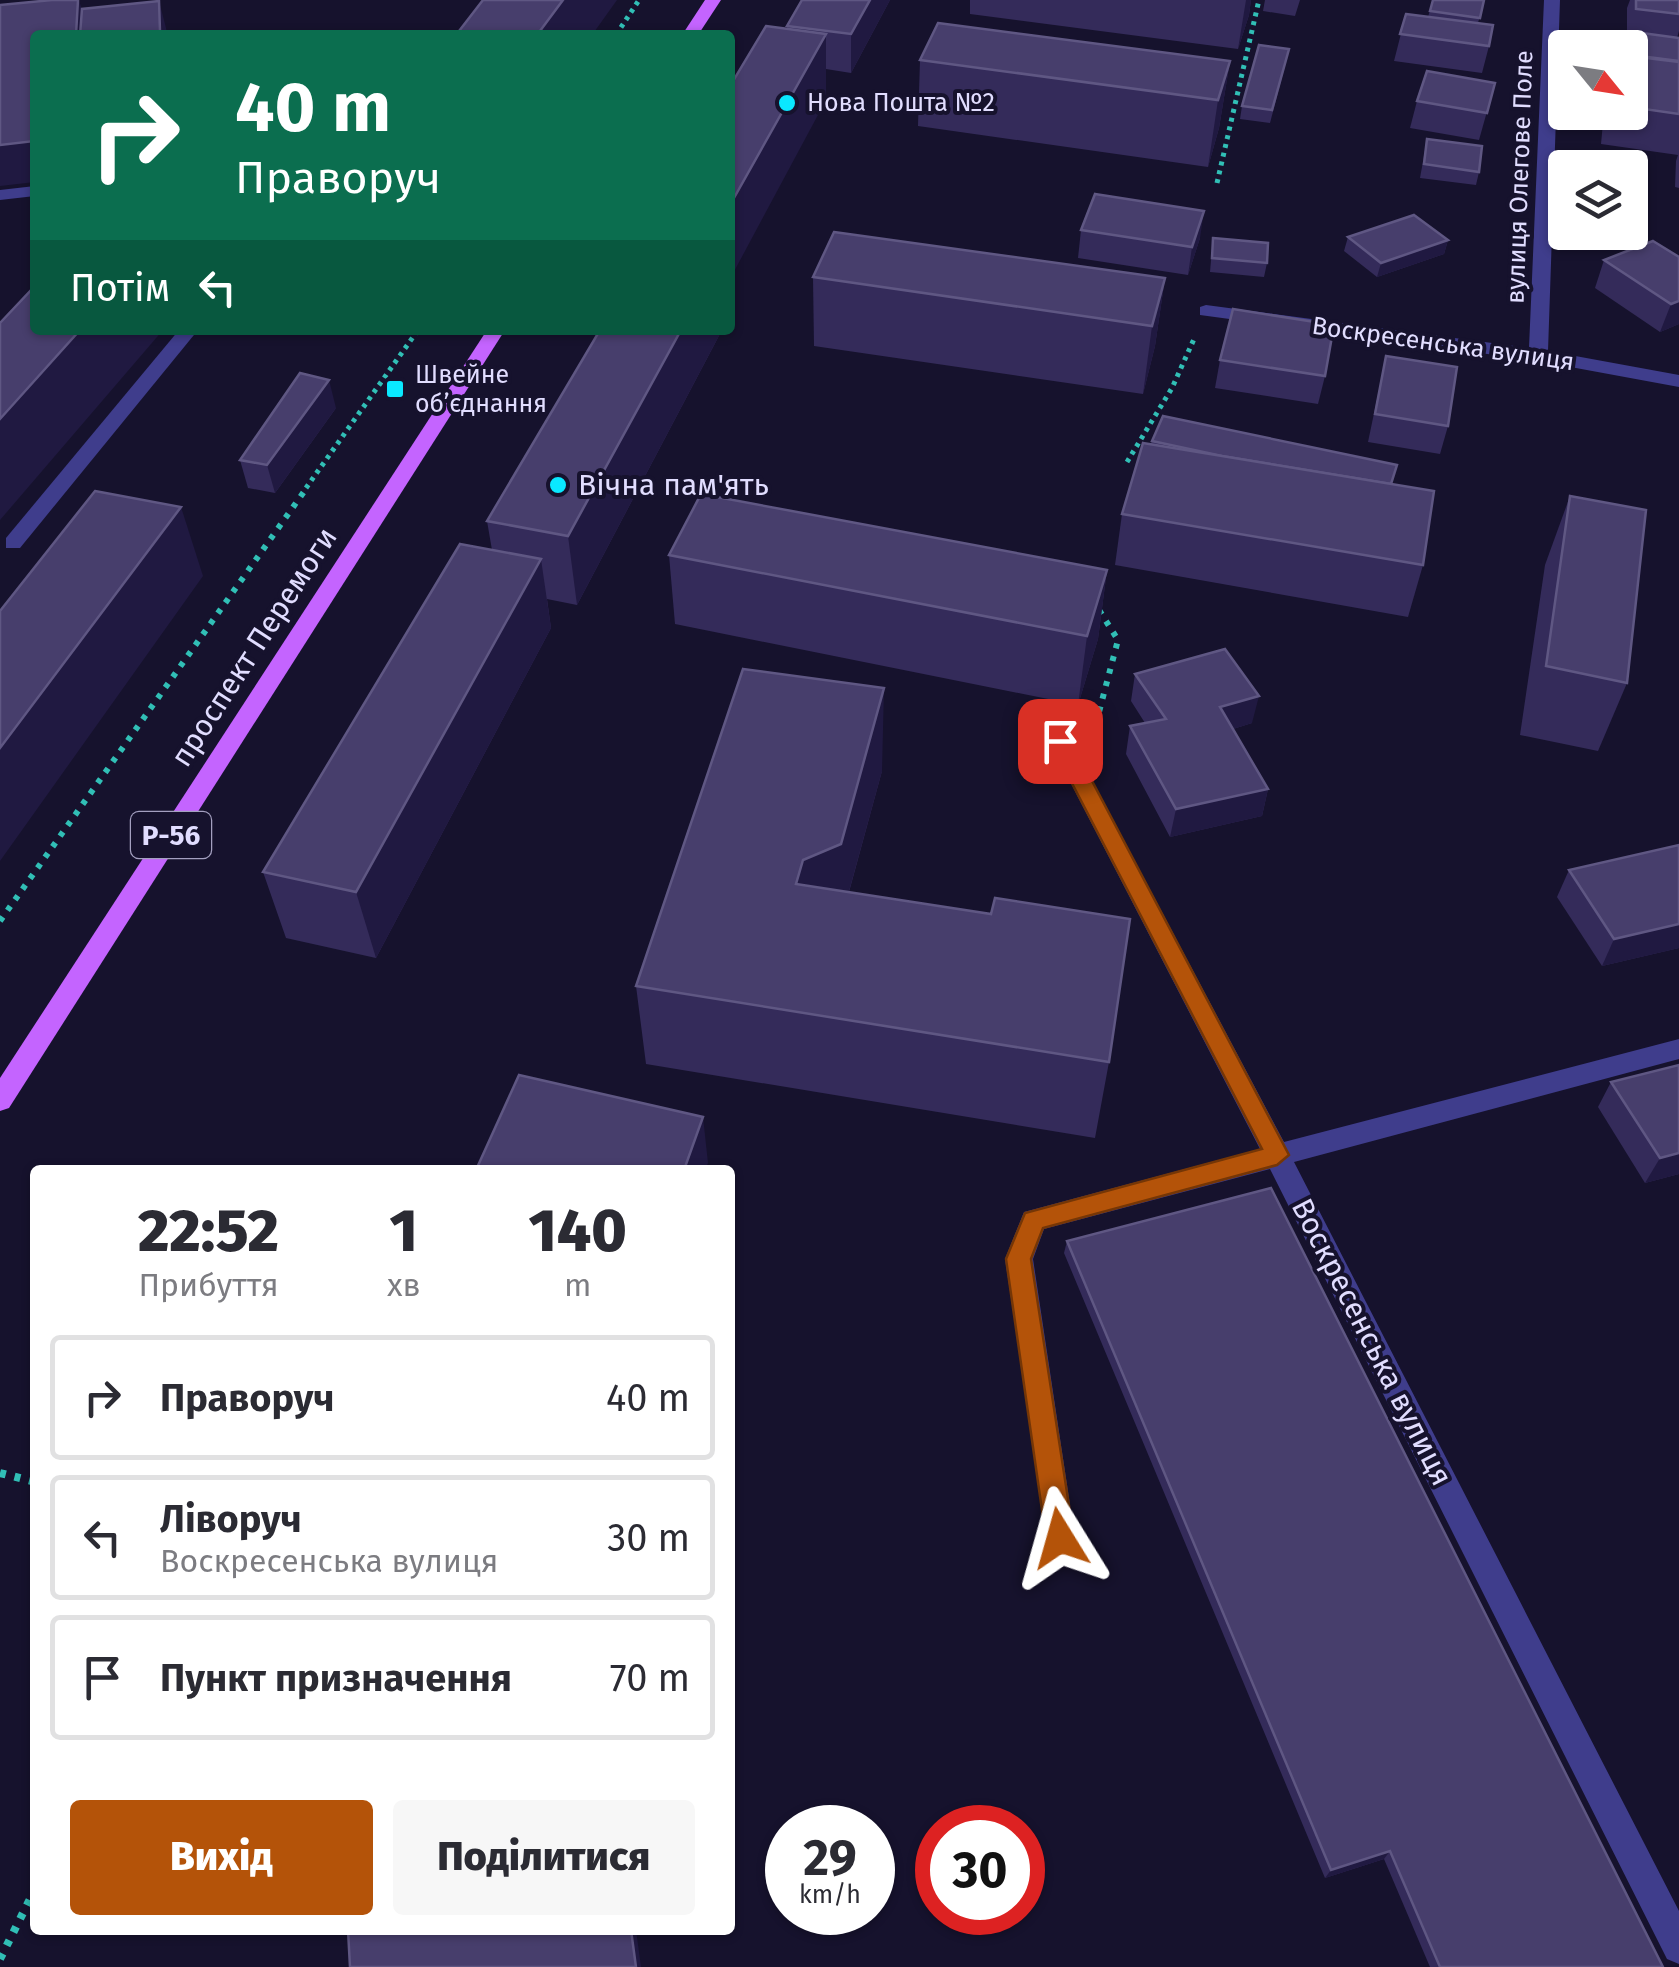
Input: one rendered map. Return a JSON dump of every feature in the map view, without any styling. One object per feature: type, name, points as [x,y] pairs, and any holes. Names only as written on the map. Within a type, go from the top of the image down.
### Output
[{"type":"main road","points":[[693,30],[713,0]]},
{"type":"main road","name":"проспект Перемоги","points":[[0,1100],[493,335]]},
{"type":"street","name":"вулиця Олегове Поле","points":[[1538,356],[1552,0]]},
{"type":"street","points":[[0,195],[30,192]]},
{"type":"street","name":"Воскресенська вулиця","points":[[1206,311],[1538,356],[1679,382]]},
{"type":"street","points":[[13,543],[184,335]]},
{"type":"street","name":"Воскресенська вулиця","points":[[1060,741],[1277,1155],[1679,1947]]},
{"type":"street","points":[[1060,1538],[1019,1259],[1034,1220],[1679,1049]]},
{"type":"path","points":[[619,30],[639,0]]},
{"type":"path","points":[[1217,182],[1259,0]]},
{"type":"path","points":[[1128,462],[1172,388],[1206,311]]},
{"type":"path","points":[[0,921],[414,335]]},
{"type":"path","points":[[1060,741],[1099,712],[1118,640],[1097,607]]},
{"type":"path","points":[[0,1473],[30,1481]]},
{"type":"path","points":[[0,1959],[30,1900]]},
{"type":"building","points":[[78,0],[76,30],[30,30],[30,142],[0,145],[0,5]]},
{"type":"building","points":[[483,0],[563,0],[541,30],[460,30]]},
{"type":"building","points":[[802,0],[870,0],[851,34],[787,26]]},
{"type":"building","points":[[1433,0],[1484,0],[1480,18],[1430,11]]},
{"type":"building","points":[[1636,0],[1679,0],[1679,14],[1636,9]]},
{"type":"building","points":[[159,1],[160,30],[80,30],[82,9]]},
{"type":"building","points":[[1406,14],[1493,25],[1489,46],[1400,34]]},
{"type":"building","points":[[938,23],[1230,61],[1218,100],[920,60]]},
{"type":"building","points":[[766,26],[826,34],[735,196],[735,78]]},
{"type":"building","points":[[1648,34],[1679,38],[1679,61],[1648,57]]},
{"type":"building","points":[[1259,45],[1289,49],[1272,110],[1242,106]]},
{"type":"building","points":[[1648,58],[1679,62],[1679,114],[1648,110]]},
{"type":"building","points":[[1427,71],[1495,83],[1487,113],[1417,101]]},
{"type":"building","points":[[1427,139],[1482,146],[1479,172],[1424,164]]},
{"type":"building","points":[[1095,194],[1204,211],[1192,247],[1081,230]]},
{"type":"building","points":[[1414,215],[1448,240],[1381,263],[1348,237]]},
{"type":"building","points":[[834,232],[1165,278],[1152,326],[813,277]]},
{"type":"building","points":[[1213,238],[1268,243],[1267,263],[1212,258]]},
{"type":"building","points":[[1653,241],[1679,257],[1679,301],[1671,304],[1604,260],[1630,250],[1648,250],[1648,243]]},
{"type":"building","points":[[30,291],[30,335],[76,335],[0,419],[0,323]]},
{"type":"building","points":[[1233,309],[1334,325],[1325,376],[1220,360]]},
{"type":"building","points":[[597,335],[678,335],[568,536],[487,521]]},
{"type":"building","points":[[1386,356],[1457,367],[1448,426],[1375,414]]},
{"type":"building","points":[[300,373],[329,380],[267,465],[240,460]]},
{"type":"building","points":[[1163,416],[1397,465],[1391,484],[1152,441]]},
{"type":"building","points":[[1143,443],[1434,491],[1423,565],[1122,514]]},
{"type":"building","points":[[95,491],[181,507],[0,748],[0,611]]},
{"type":"building","points":[[701,494],[1107,570],[1087,636],[669,555]]},
{"type":"building","points":[[1570,496],[1646,510],[1627,683],[1546,666]]},
{"type":"building","points":[[460,544],[541,559],[356,892],[263,872]]},
{"type":"building","points":[[1225,649],[1259,696],[1220,707],[1268,789],[1176,809],[1130,726],[1166,719],[1135,674]]},
{"type":"building","points":[[743,669],[884,688],[841,844],[803,860],[796,884],[991,914],[995,898],[1130,919],[1109,1062],[636,986]]},
{"type":"building","points":[[1679,845],[1679,924],[1614,939],[1569,870]]},
{"type":"building","points":[[1679,1065],[1679,1153],[1660,1158],[1611,1082]]},
{"type":"building","points":[[519,1075],[703,1117],[686,1165],[478,1165]]},
{"type":"building","points":[[1271,1188],[1663,1967],[1440,1967],[1390,1851],[1331,1870],[1067,1241]]},
{"type":"building","points":[[348,1935],[632,1935],[636,1967],[350,1967]]},
{"type":"place","name":"Нова Пошта №2","points":[[787,103]]},
{"type":"place","name":"Швейне об’єднання","points":[[395,389]]},
{"type":"place","name":"Вічна пам'ять","points":[[558,485]]},
{"type":"route","points":[[1060,741],[1277,1155],[1034,1220],[1019,1259],[1060,1538]]}]
